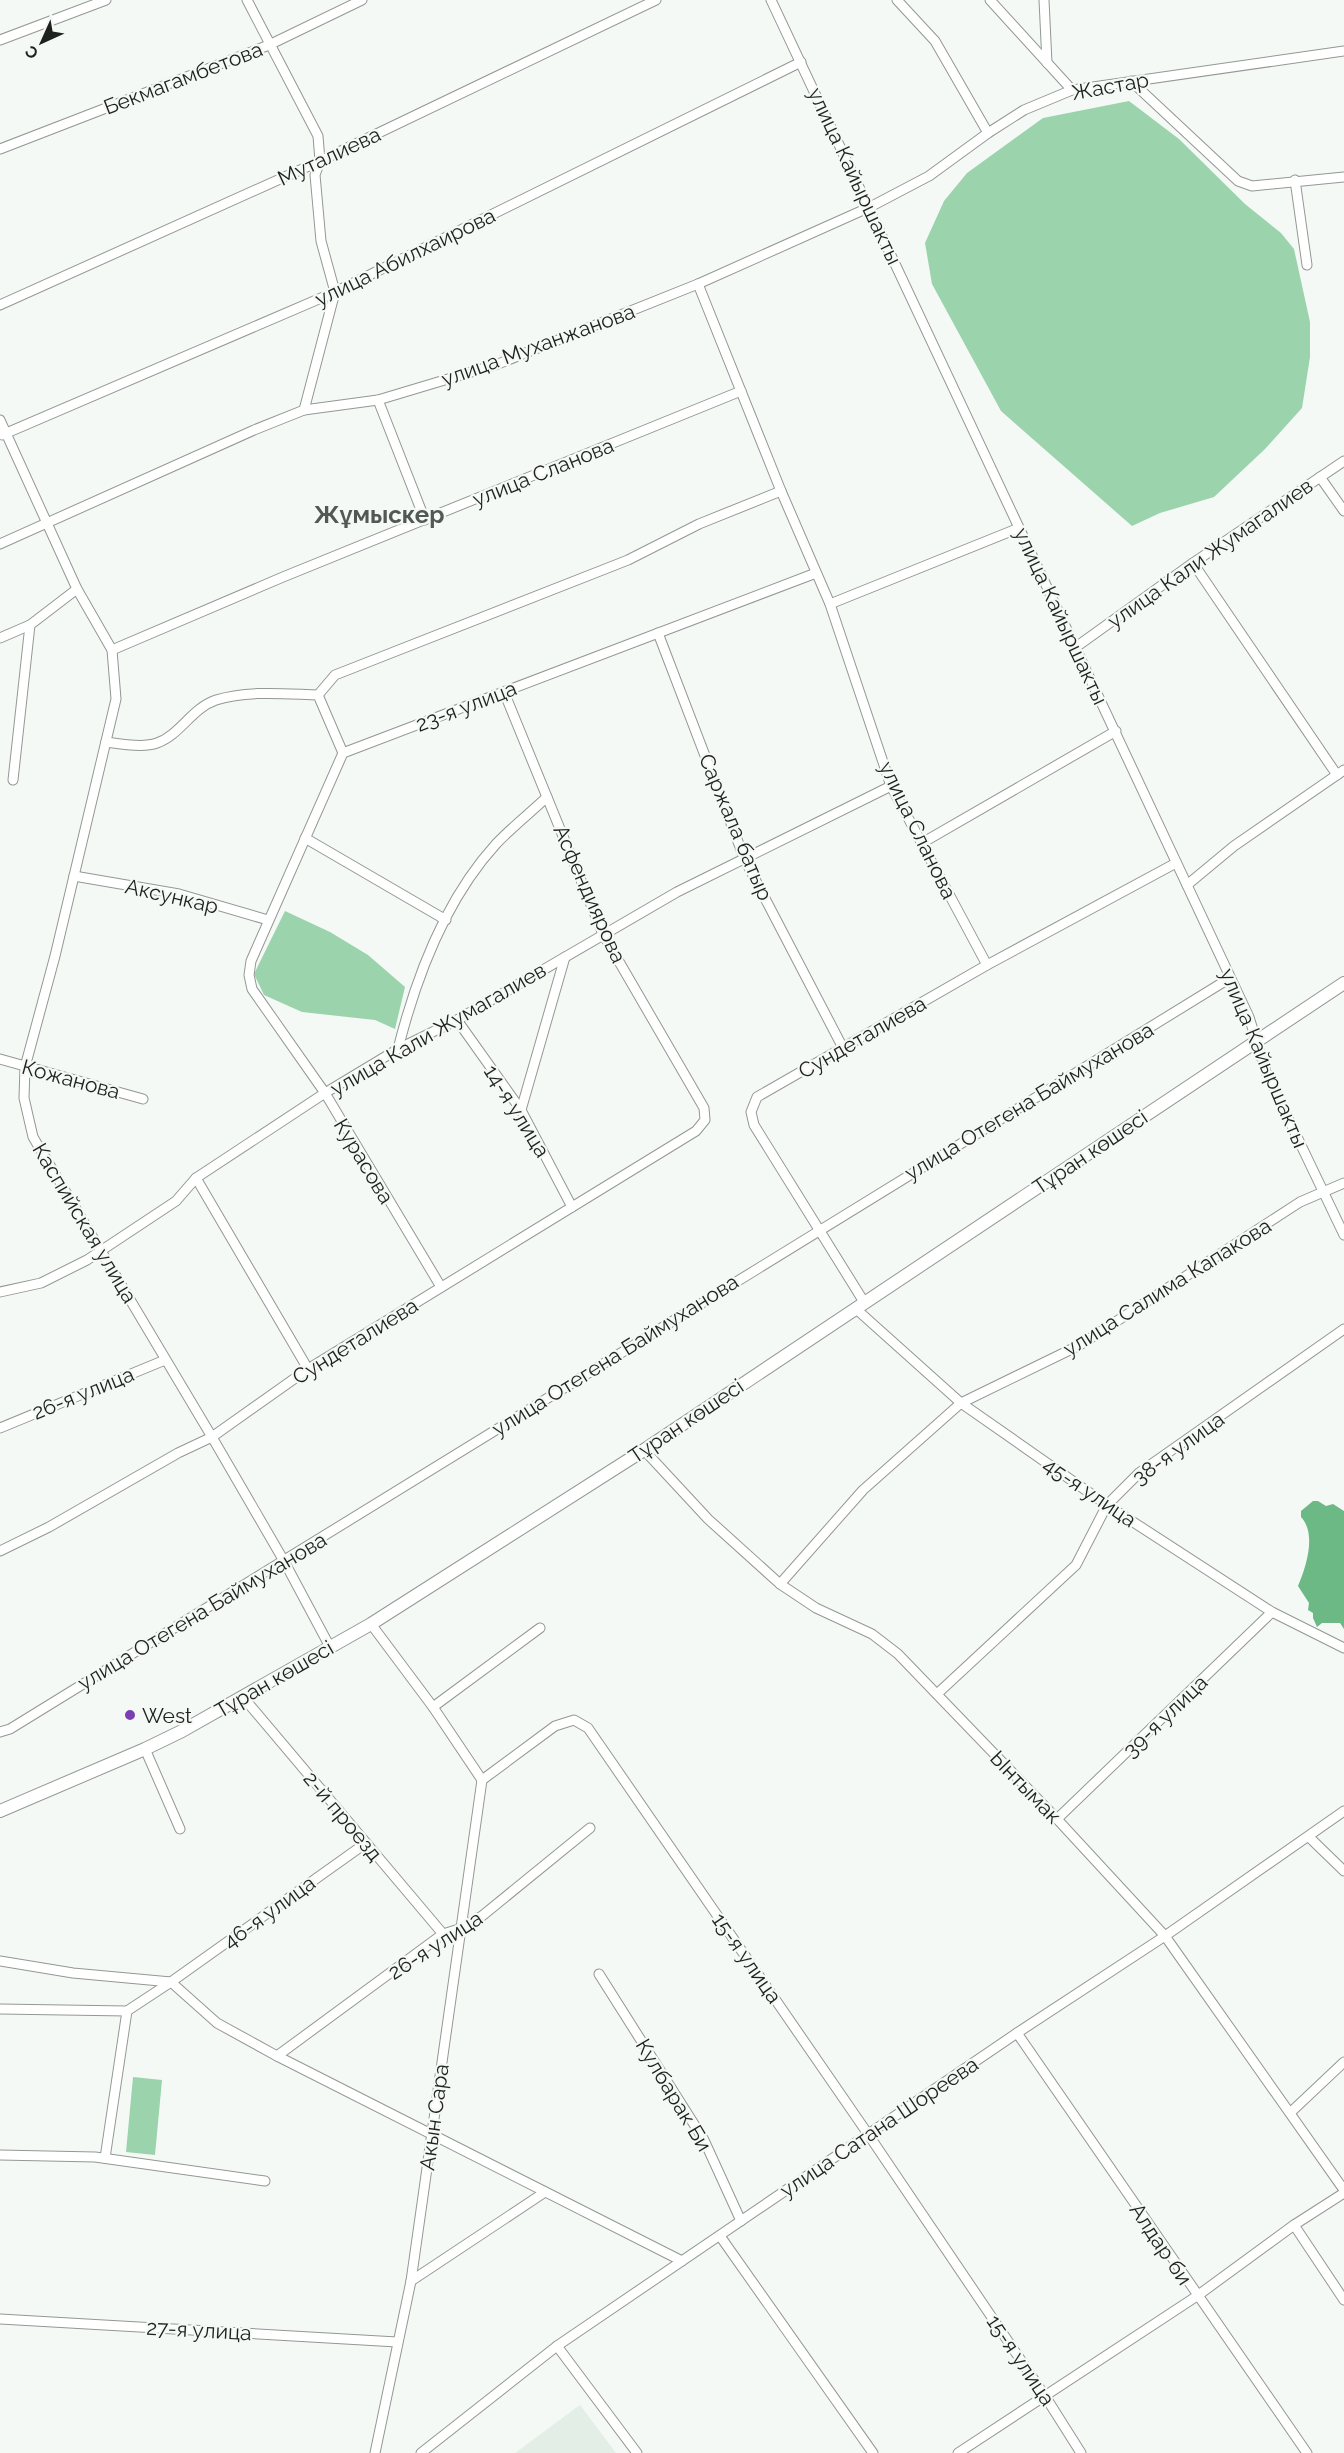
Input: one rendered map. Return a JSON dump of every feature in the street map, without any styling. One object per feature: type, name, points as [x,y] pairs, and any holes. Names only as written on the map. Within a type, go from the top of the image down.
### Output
[{"type":"street","points":[[0,40],[106,0]]},
{"type":"street","points":[[247,0],[318,136],[321,161],[315,174],[321,241],[335,292],[304,410]]},
{"type":"street","name":"Бекмагамбетова","points":[[0,149],[269,45],[362,0]]},
{"type":"street","name":"Муталиева","points":[[0,305],[321,161],[656,0]]},
{"type":"street","name":"улица Кайыршакты","points":[[771,0],[1249,1017],[1266,1072],[1344,1235]]},
{"type":"street","points":[[897,0],[935,41],[988,133]]},
{"type":"street","points":[[990,0],[1072,90]]},
{"type":"street","points":[[1044,0],[1047,63]]},
{"type":"street","name":"Жастар","points":[[870,207],[929,176],[1024,110],[1072,90],[1344,51]]},
{"type":"street","name":"улица Абилхаирова","points":[[3,434],[335,292],[801,62]]},
{"type":"street","points":[[1131,81],[1238,181],[1252,186],[1344,177]]},
{"type":"street","points":[[1295,180],[1307,265]]},
{"type":"street","name":"улица Муханжанова","points":[[0,544],[254,430],[304,410],[378,400],[498,364],[698,284],[870,207]]},
{"type":"street","name":"улица Сланова","points":[[698,284],[781,491],[830,604],[891,786],[987,964]]},
{"type":"street","name":"улица Сланова","points":[[112,650],[283,577],[741,391]]},
{"type":"street","points":[[378,400],[425,520]]},
{"type":"street","name":"Каспийская улица","points":[[0,420],[3,434],[48,523],[77,589],[112,650],[116,699],[25,1067],[24,1098],[33,1137],[212,1437],[284,1561],[330,1647]]},
{"type":"street","name":"улица Кали Жумагалиев","points":[[1076,647],[1193,563],[1344,460]]},
{"type":"street","points":[[1320,477],[1344,511]]},
{"type":"street","points":[[318,695],[335,675],[628,560],[699,524],[781,491]]},
{"type":"street","points":[[830,604],[1019,528]]},
{"type":"street","points":[[1187,885],[1234,846],[1341,773],[1193,563]]},
{"type":"street","name":"23-я улица","points":[[343,753],[816,573]]},
{"type":"street","points":[[0,638],[30,625],[77,589]]},
{"type":"street","points":[[14,780],[30,625]]},
{"type":"street","name":"Саржала батыр","points":[[658,633],[745,860],[843,1047]]},
{"type":"street","name":"Асфендиярова","points":[[504,692],[603,934],[704,1108],[705,1120]]},
{"type":"street","points":[[106,742],[156,743],[171,734],[196,711],[216,700],[262,693],[318,695]]},
{"type":"street","points":[[268,920],[343,753],[318,695]]},
{"type":"street","points":[[922,843],[1116,731]]},
{"type":"street","name":"улица Кали Жумагалиев","points":[[0,1292],[41,1282],[87,1260],[176,1201],[196,1178],[325,1093],[398,1049],[457,1020],[677,892],[891,786]]},
{"type":"street","points":[[398,1049],[420,971],[461,891],[496,844],[547,797]]},
{"type":"street","points":[[305,838],[446,920]]},
{"type":"street","name":"Сундеталиева","points":[[859,1305],[818,1229],[754,1125],[751,1112],[757,1097],[987,964],[1176,863]]},
{"type":"street","name":"Аксункар","points":[[74,876],[179,894],[268,920]]},
{"type":"street","name":"Курасова","points":[[268,920],[250,961],[249,975],[252,989],[325,1093],[441,1287]]},
{"type":"street","points":[[521,1110],[565,957]]},
{"type":"street","name":"улица Отегена Баймуханова","points":[[0,1732],[10,1729],[818,1229],[1230,978]]},
{"type":"street","name":"Тұран көшесі","points":[[0,1811],[145,1749],[372,1624],[644,1450],[1344,983]]},
{"type":"street","name":"14-я улица","points":[[457,1020],[521,1110],[572,1207]]},
{"type":"street","name":"Кожанова","points":[[0,1059],[142,1099]]},
{"type":"street","name":"Сундеталиева","points":[[0,1551],[49,1527],[178,1453],[212,1437],[308,1369],[696,1131],[705,1120]]},
{"type":"street","points":[[196,1178],[308,1369]]},
{"type":"street","name":"улица Салима Капакова","points":[[780,1584],[863,1491],[961,1403],[1080,1345],[1300,1202],[1344,1183]]},
{"type":"street","name":"45-я улица","points":[[859,1305],[961,1403],[1107,1505],[1272,1612],[1344,1648]]},
{"type":"street","name":"38-я улица","points":[[937,1694],[1076,1565],[1107,1505],[1139,1473],[1344,1329]]},
{"type":"street","name":"26-я улица","points":[[0,1428],[165,1360]]},
{"type":"street","name":"Ынтымак","points":[[644,1450],[708,1519],[780,1584],[816,1608],[872,1634],[898,1654],[1057,1819],[1165,1936],[1291,2112],[1344,2192]]},
{"type":"street","name":"39-я улица","points":[[1057,1819],[1272,1612]]},
{"type":"street","points":[[372,1624],[433,1707],[482,1780]]},
{"type":"street","points":[[433,1707],[540,1628]]},
{"type":"street","name":"2-й проезд","points":[[243,1697],[443,1934]]},
{"type":"street","name":"15-я улица","points":[[482,1780],[555,1726],[574,1720],[588,1728],[868,2134],[1046,2396],[1082,2453]]},
{"type":"street","points":[[145,1749],[180,1829]]},
{"type":"street","name":"Акын Сара","points":[[375,2453],[411,2281],[459,1929],[482,1780]]},
{"type":"street","name":"улица Сатана Шореева","points":[[421,2453],[557,2346],[1017,2033],[1165,1936],[1344,1811]]},
{"type":"street","name":"26-я улица","points":[[276,2056],[443,1934],[459,1929],[482,1916],[590,1828]]},
{"type":"street","points":[[1309,1837],[1344,1871]]},
{"type":"street","name":"46-я улица","points":[[127,2011],[366,1843]]},
{"type":"street","points":[[0,1961],[73,1972],[171,1982],[217,2023],[276,2056],[682,2261]]},
{"type":"street","name":"Кулбарак Би","points":[[600,1974],[704,2140],[741,2221]]},
{"type":"street","points":[[0,2010],[127,2011],[105,2158]]},
{"type":"street","name":"Алдар би","points":[[1017,2033],[1307,2453]]},
{"type":"street","points":[[1291,2112],[1344,2062]]},
{"type":"street","points":[[0,2155],[105,2158],[266,2181]]},
{"type":"street","points":[[411,2281],[545,2192]]},
{"type":"street","points":[[958,2453],[1197,2296],[1294,2225],[1344,2192]]},
{"type":"street","points":[[1294,2225],[1344,2300]]},
{"type":"street","points":[[720,2236],[873,2453]]},
{"type":"street","name":"27-я улица","points":[[0,2319],[397,2342]]},
{"type":"street","points":[[557,2346],[637,2453]]},
{"type":"shaded area","points":[[1129,101],[1179,139],[1245,204],[1281,233],[1294,249],[1310,322],[1310,357],[1302,408],[1265,449],[1214,497],[1160,513],[1132,526],[1001,411],[932,284],[925,243],[944,201],[967,173],[1043,118]]},
{"type":"shaded area","points":[[285,911],[330,932],[368,955],[405,987],[395,1029],[375,1020],[302,1012],[264,995],[254,974]]},
{"type":"shaded area","points":[[1313,1501],[1326,1506],[1333,1504],[1344,1511],[1344,1629],[1340,1623],[1322,1623],[1317,1627],[1313,1613],[1308,1610],[1309,1603],[1298,1586],[1307,1560],[1309,1541],[1301,1511]]},
{"type":"shaded area","points":[[133,2077],[162,2080],[155,2155],[126,2152]]},
{"type":"shaded area","points":[[580,2405],[616,2453],[515,2453]]},
{"type":"place","name":"West","points":[[130,1715]]},
{"type":"district","name":"Жұмыскер","points":[[379,514]]}]
